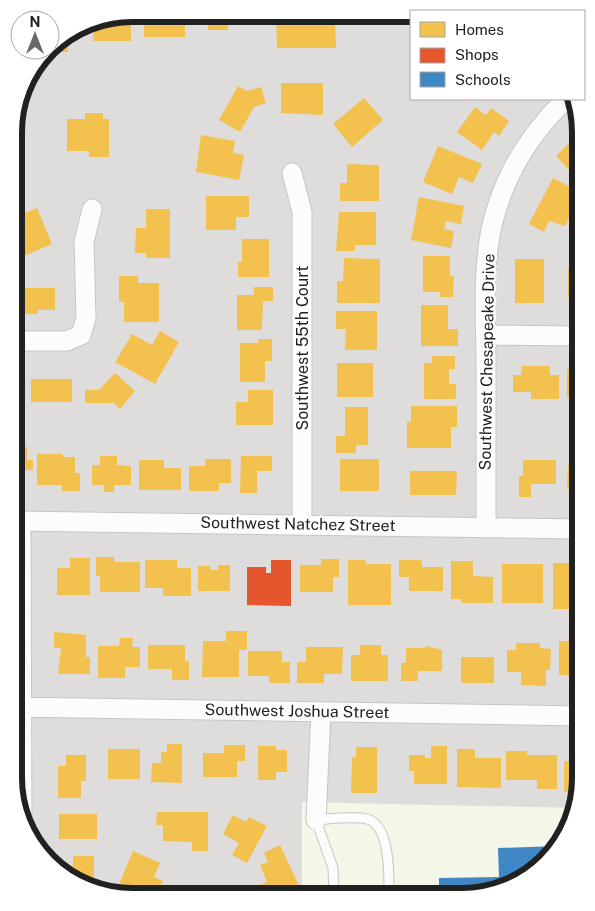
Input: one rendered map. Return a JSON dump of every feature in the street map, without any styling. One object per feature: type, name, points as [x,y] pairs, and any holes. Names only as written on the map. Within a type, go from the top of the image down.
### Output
[{"type":"street","name":"Southwest Chesapeake Drive","points":[[486,528],[487,258],[492,223],[513,168],[525,145],[559,101]]},
{"type":"street","name":"Southwest 55th Court","points":[[292,173],[302,212],[302,524]]},
{"type":"street","points":[[22,341],[68,341],[81,335],[86,318],[84,242],[92,209]]},
{"type":"street","points":[[486,335],[572,336]]},
{"type":"street","name":"Southwest Natchez Street","points":[[22,521],[572,529]]},
{"type":"street","name":"Southwest Joshua Street","points":[[22,707],[572,716]]},
{"type":"street","points":[[316,820],[321,712]]},
{"type":"street","points":[[22,723],[24,729],[23,789]]},
{"type":"lane","points":[[334,888],[334,868],[316,820],[368,819],[379,827],[385,845],[389,888]]},
{"type":"shaded area","points":[[132,22],[410,22],[410,100],[568,100],[572,118],[572,786],[568,808],[302,802],[302,888],[118,888],[104,885],[77,874],[55,856],[37,834],[28,814],[22,778],[22,132],[28,97],[37,77],[50,60],[60,60],[60,50],[77,37],[97,28]]},
{"type":"shaded area","points":[[302,802],[568,808],[554,840],[540,856],[518,874],[498,883],[470,888],[302,888]]},
{"type":"building: Homes","points":[[138,22],[138,25],[131,25],[131,41],[93,41],[94,29],[97,28],[118,23]]},
{"type":"building: Homes","points":[[144,22],[185,22],[185,37],[144,37]]},
{"type":"building: Homes","points":[[194,22],[236,22],[236,24],[228,24],[228,30],[208,30],[208,24],[194,24]]},
{"type":"building: Homes","points":[[276,22],[335,22],[336,48],[277,48]]},
{"type":"building: Homes","points":[[68,44],[68,52],[60,52],[60,50]]},
{"type":"building: Homes","points":[[281,83],[323,83],[323,115],[281,113]]},
{"type":"building: Homes","points":[[238,86],[247,91],[261,87],[266,103],[254,107],[240,132],[219,120]]},
{"type":"building: Homes","points":[[364,98],[383,120],[352,147],[333,124]]},
{"type":"building: Homes","points":[[475,107],[486,115],[491,108],[509,121],[499,136],[494,132],[482,150],[457,132]]},
{"type":"building: Homes","points":[[85,113],[103,113],[103,119],[109,119],[109,157],[89,157],[89,151],[67,151],[67,119],[85,119]]},
{"type":"building: Homes","points":[[201,135],[235,141],[233,153],[244,155],[239,180],[196,172]]},
{"type":"building: Homes","points":[[572,141],[572,173],[556,156]]},
{"type":"building: Homes","points":[[438,146],[482,164],[473,183],[459,177],[452,194],[423,182]]},
{"type":"building: Homes","points":[[347,164],[379,165],[379,201],[340,201],[340,183],[347,183]]},
{"type":"building: Homes","points":[[553,178],[572,188],[570,201],[572,202],[572,212],[565,226],[549,221],[544,232],[529,224]]},
{"type":"building: Homes","points":[[206,196],[249,196],[249,217],[236,217],[236,230],[206,230]]},
{"type":"building: Homes","points":[[419,197],[464,206],[461,224],[446,221],[444,229],[454,231],[451,248],[411,240]]},
{"type":"building: Homes","points":[[37,208],[52,244],[24,256],[22,251],[22,214]]},
{"type":"building: Homes","points":[[146,209],[170,209],[170,258],[146,258],[146,253],[135,253],[136,228],[146,228]]},
{"type":"building: Homes","points":[[339,212],[376,212],[376,245],[355,245],[355,251],[336,251]]},
{"type":"building: Homes","points":[[242,239],[269,239],[269,277],[238,277],[238,262],[242,262]]},
{"type":"building: Homes","points":[[423,256],[450,256],[450,276],[454,276],[453,297],[440,297],[440,292],[423,292]]},
{"type":"building: Homes","points":[[344,258],[380,259],[380,303],[337,303],[337,281],[343,281]]},
{"type":"building: Homes","points":[[515,259],[544,259],[544,303],[515,303]]},
{"type":"building: Homes","points":[[568,269],[572,269],[572,297],[568,297]]},
{"type":"building: Homes","points":[[119,276],[138,276],[138,283],[159,283],[159,322],[124,322],[124,302],[119,302]]},
{"type":"building: Homes","points":[[254,287],[273,287],[273,301],[263,301],[262,330],[237,330],[237,295],[254,295]]},
{"type":"building: Homes","points":[[22,288],[55,288],[55,310],[38,310],[38,314],[22,314]]},
{"type":"building: Homes","points":[[421,305],[448,305],[448,329],[458,329],[458,346],[421,346]]},
{"type":"building: Homes","points":[[336,311],[377,311],[377,350],[345,350],[346,329],[336,329]]},
{"type":"building: Homes","points":[[160,331],[179,342],[155,384],[115,362],[132,334],[152,345]]},
{"type":"building: Homes","points":[[258,339],[272,339],[272,361],[265,361],[265,382],[240,382],[240,343],[258,343]]},
{"type":"building: Homes","points":[[432,356],[455,356],[455,369],[449,369],[449,384],[456,384],[456,399],[424,399],[424,363],[432,363]]},
{"type":"building: Homes","points":[[337,363],[373,363],[373,397],[337,397]]},
{"type":"building: Homes","points":[[522,366],[550,366],[550,375],[559,375],[559,399],[531,399],[531,392],[513,392],[513,375],[521,375]]},
{"type":"building: Homes","points":[[567,369],[572,369],[572,397],[567,397]]},
{"type":"building: Homes","points":[[115,373],[135,391],[120,409],[114,403],[85,403],[85,390],[99,390]]},
{"type":"building: Homes","points":[[31,379],[72,379],[72,402],[31,402]]},
{"type":"building: Homes","points":[[248,390],[273,390],[273,425],[236,425],[236,402],[248,402]]},
{"type":"building: Homes","points":[[411,406],[457,406],[457,427],[451,427],[451,448],[407,448],[407,422],[411,422]]},
{"type":"building: Homes","points":[[345,407],[368,407],[368,445],[356,445],[356,453],[336,453],[336,436],[345,436]]},
{"type":"building: Homes","points":[[22,447],[27,447],[27,460],[33,460],[33,470],[24,470],[24,480],[22,480]]},
{"type":"building: Homes","points":[[37,454],[63,454],[63,457],[75,457],[75,473],[80,473],[80,491],[62,491],[62,485],[37,485]]},
{"type":"building: Homes","points":[[100,456],[117,456],[117,465],[131,466],[131,485],[114,485],[114,492],[104,492],[104,485],[92,485],[92,465],[100,465]]},
{"type":"building: Homes","points":[[241,456],[272,456],[272,471],[257,471],[257,493],[240,493]]},
{"type":"building: Homes","points":[[205,459],[231,459],[231,483],[219,483],[219,491],[189,491],[189,466],[205,466]]},
{"type":"building: Homes","points":[[340,459],[379,459],[379,491],[340,491]]},
{"type":"building: Homes","points":[[139,460],[164,460],[164,468],[181,468],[181,490],[139,490]]},
{"type":"building: Homes","points":[[523,460],[556,460],[556,484],[531,484],[531,497],[519,497],[519,476],[523,476]]},
{"type":"building: Homes","points":[[568,465],[572,465],[572,489],[567,489]]},
{"type":"building: Homes","points":[[410,471],[457,471],[456,495],[410,495]]},
{"type":"building: Homes","points":[[96,557],[114,557],[114,562],[140,562],[140,592],[100,592],[100,576],[96,576]]},
{"type":"building: Homes","points":[[70,558],[90,558],[90,595],[57,595],[57,568],[70,568]]},
{"type":"building: Homes","points":[[321,559],[339,559],[339,577],[333,577],[333,592],[300,592],[300,565],[321,565]]},
{"type":"building: Homes","points":[[145,560],[177,560],[177,568],[191,568],[191,596],[163,596],[163,588],[145,588]]},
{"type":"building: Homes","points":[[348,560],[366,560],[366,564],[391,564],[391,605],[348,605]]},
{"type":"building: Homes","points":[[399,560],[422,560],[422,567],[443,567],[443,591],[409,591],[409,577],[399,577]]},
{"type":"building: Homes","points":[[451,561],[473,561],[473,576],[493,577],[493,603],[461,603],[461,599],[451,599]]},
{"type":"building: Homes","points":[[553,563],[572,563],[572,609],[553,609]]},
{"type":"building: Homes","points":[[502,564],[543,564],[543,603],[502,603]]},
{"type":"building: Homes","points":[[218,565],[230,565],[230,591],[198,591],[198,566],[210,566],[210,570],[218,570]]},
{"type":"building: Homes","points":[[226,631],[247,631],[247,650],[239,650],[239,677],[202,677],[203,641],[226,641]]},
{"type":"building: Homes","points":[[54,632],[86,635],[86,657],[90,657],[90,674],[58,674],[61,648],[54,648]]},
{"type":"building: Homes","points":[[120,638],[133,638],[132,647],[140,647],[140,667],[125,667],[125,678],[98,678],[98,646],[119,646]]},
{"type":"building: Homes","points":[[559,641],[572,641],[572,675],[559,675]]},
{"type":"building: Homes","points":[[516,643],[540,643],[540,648],[551,649],[550,670],[546,670],[546,686],[521,685],[521,672],[507,672],[507,650],[516,650]]},
{"type":"building: Homes","points":[[148,645],[185,645],[185,661],[189,661],[189,680],[172,680],[172,669],[148,669]]},
{"type":"building: Homes","points":[[360,645],[381,645],[381,655],[388,655],[388,681],[351,681],[351,655],[360,655]]},
{"type":"building: Homes","points":[[427,646],[442,650],[442,671],[418,671],[418,681],[401,681],[401,663],[406,663],[406,648],[425,648]]},
{"type":"building: Homes","points":[[306,647],[343,647],[342,674],[324,674],[324,683],[297,683],[297,662],[306,662]]},
{"type":"building: Homes","points":[[248,651],[282,651],[282,662],[290,662],[290,683],[269,683],[269,676],[248,676]]},
{"type":"building: Homes","points":[[461,657],[494,657],[494,683],[461,683]]},
{"type":"building: Homes","points":[[167,744],[182,744],[182,783],[151,782],[152,763],[161,763],[161,752],[167,752]]},
{"type":"building: Homes","points":[[224,745],[245,745],[245,761],[237,761],[237,777],[203,777],[203,753],[224,753]]},
{"type":"building: Homes","points":[[258,746],[276,746],[276,750],[287,750],[287,772],[276,772],[276,780],[258,780]]},
{"type":"building: Homes","points":[[431,746],[447,746],[447,784],[414,784],[414,771],[409,771],[409,755],[425,755],[425,758],[431,758]]},
{"type":"building: Homes","points":[[356,747],[377,747],[377,793],[351,793],[352,757],[356,757]]},
{"type":"building: Homes","points":[[108,749],[140,749],[140,779],[108,779]]},
{"type":"building: Homes","points":[[457,749],[475,749],[475,758],[501,758],[501,788],[457,787]]},
{"type":"building: Homes","points":[[506,751],[527,751],[527,755],[557,755],[557,789],[537,789],[537,780],[506,780]]},
{"type":"building: Homes","points":[[66,755],[86,755],[86,781],[81,781],[81,798],[58,798],[58,766],[66,766]]},
{"type":"building: Homes","points":[[564,761],[572,761],[571,792],[564,792]]},
{"type":"building: Homes","points":[[157,812],[208,812],[208,851],[192,851],[192,842],[163,841],[163,825],[156,825]]},
{"type":"building: Homes","points":[[59,814],[97,814],[97,839],[59,839]]},
{"type":"building: Homes","points":[[233,815],[246,822],[249,817],[267,826],[247,863],[232,855],[239,843],[223,834]]},
{"type":"building: Homes","points":[[280,845],[299,886],[295,888],[258,888],[257,886],[267,882],[260,865],[268,862],[264,853]]},
{"type":"building: Homes","points":[[133,851],[160,863],[154,877],[163,881],[160,888],[128,888],[119,884]]},
{"type":"building: Homes","points":[[73,856],[94,856],[94,881],[77,874],[66,866],[73,866]]},
{"type":"building: Shops","points":[[271,560],[291,560],[291,606],[247,605],[247,567],[266,567],[266,573],[271,573]]},
{"type":"building: Schools","points":[[549,846],[518,874],[498,883],[470,888],[439,888],[439,878],[499,877],[498,848]]}]
